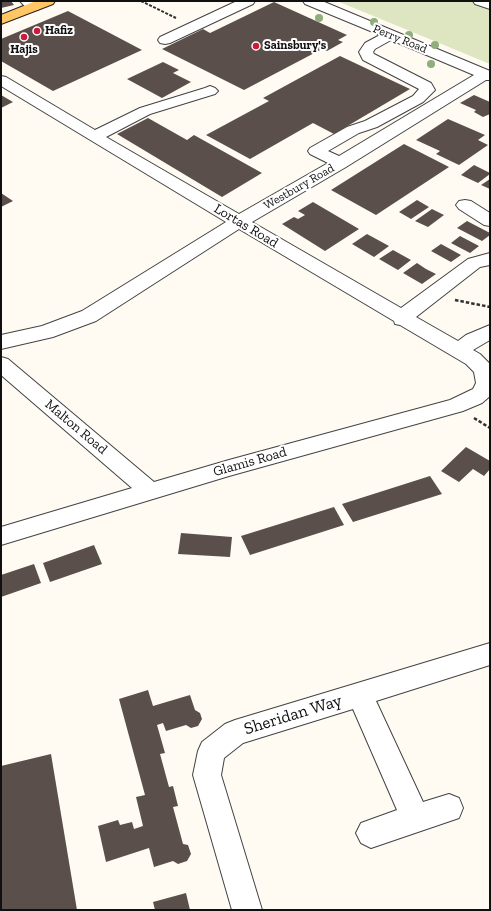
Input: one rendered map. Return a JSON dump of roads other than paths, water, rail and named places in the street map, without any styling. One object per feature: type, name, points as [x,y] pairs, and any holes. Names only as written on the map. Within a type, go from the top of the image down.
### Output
[{"type":"main road","points":[[1,20],[30,4],[48,1]]},
{"type":"street","points":[[165,40],[248,1]]},
{"type":"street","name":"Perry Road","points":[[310,1],[390,36],[488,75]]},
{"type":"street","points":[[480,1],[490,5]]},
{"type":"street","points":[[340,163],[316,151],[353,130],[371,124],[418,99],[427,90],[426,86],[368,56],[367,49],[370,46],[390,36]]},
{"type":"street","name":"Westbury Road","points":[[1,342],[46,332],[89,316],[240,222],[488,75]]},
{"type":"street","name":"Lortas Road","points":[[1,80],[94,137],[402,319],[473,359],[479,364],[486,377]]},
{"type":"street","points":[[94,137],[146,111],[210,91]]},
{"type":"street","points":[[465,205],[490,221]]},
{"type":"street","points":[[402,319],[474,263],[490,259]]},
{"type":"street","points":[[459,351],[473,340],[490,332]]},
{"type":"street","name":"Malton Road","points":[[1,364],[150,491]]},
{"type":"street","name":"Glamis Road","points":[[1,536],[150,491],[456,406],[481,394],[486,383],[486,377]]},
{"type":"street","name":"Sheridan Way","points":[[247,910],[207,775],[212,751],[235,733],[490,654]]},
{"type":"street","points":[[360,695],[416,819]]},
{"type":"street","points":[[371,833],[449,808]]},
{"type":"place","name":"Hafiz","points":[[37,31]]},
{"type":"place","name":"Hajis","points":[[24,37]]},
{"type":"place","name":"Sainsbury's","points":[[256,46]]}]
